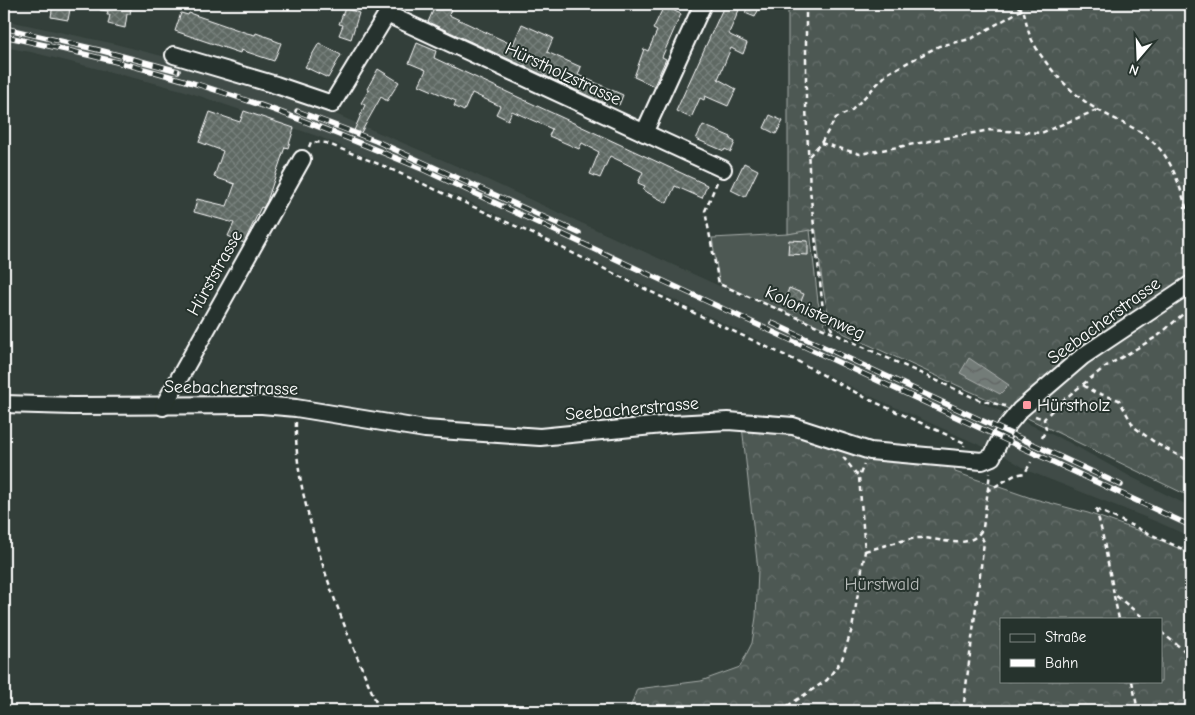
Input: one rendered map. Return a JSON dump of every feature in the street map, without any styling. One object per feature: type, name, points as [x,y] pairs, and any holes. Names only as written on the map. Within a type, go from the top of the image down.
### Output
[{"type":"street","points":[[644,133],[704,4]]},
{"type":"street","points":[[174,55],[276,85],[332,104],[390,9]]},
{"type":"street","name":"Hürstholzstrasse","points":[[390,9],[644,133],[723,169]]},
{"type":"street","name":"Hürststrasse","points":[[163,407],[302,159]]},
{"type":"street","name":"Seebacherstrasse","points":[[4,404],[163,407],[262,405],[296,408],[425,429],[540,437],[673,424],[728,421],[793,426],[870,451],[982,461],[992,457],[1006,427],[1020,410],[1082,356],[1191,284]]},
{"type":"path","points":[[806,4],[806,107],[810,189],[823,310],[834,333]]},
{"type":"path","points":[[1009,4],[1023,9]]},
{"type":"path","points":[[1021,4],[1031,38],[1048,64],[1072,91],[1097,110],[1130,124],[1157,145],[1174,171],[1191,224]]},
{"type":"path","points":[[809,156],[821,143],[836,118],[851,111],[888,73],[939,46],[971,40],[1023,9]]},
{"type":"path","points":[[821,143],[860,154],[990,130],[1041,133],[1097,110]]},
{"type":"path","points":[[302,159],[312,142],[326,143],[386,167],[799,362],[866,398],[965,443],[964,460]]},
{"type":"path","name":"Kolonistenweg","points":[[723,169],[705,211],[719,284],[834,333],[978,400],[1003,406],[1012,405]]},
{"type":"path","points":[[1042,438],[1046,429],[1044,419],[1058,404],[1105,367],[1158,336],[1191,307]]},
{"type":"path","points":[[1083,385],[1094,392],[1118,400],[1134,427],[1157,444],[1191,462]]},
{"type":"path","points":[[296,408],[297,456],[305,504],[340,618],[380,711]]},
{"type":"path","points":[[780,711],[827,680],[842,659],[852,630],[865,551],[859,477],[870,451]]},
{"type":"path","points":[[865,551],[918,538],[952,543],[969,541],[980,534],[983,528],[992,457]]},
{"type":"path","points":[[987,491],[1015,475],[1026,473],[1031,462]]},
{"type":"path","points":[[1119,618],[1096,509],[1191,553]]},
{"type":"path","points":[[963,711],[984,542],[980,534]]},
{"type":"path","points":[[1114,594],[1144,618]]},
{"type":"path","points":[[1162,633],[1191,656]]},
{"type":"path","points":[[1132,682],[1138,711]]},
{"type":"path","points":[[4,705],[22,711]]},
{"type":"shaded area","points":[[4,20],[115,44],[201,66],[328,111],[459,167],[1002,412],[1002,425],[998,433],[984,447],[870,396],[462,198],[320,137],[182,90],[4,47]]},
{"type":"shaded area","points":[[1020,420],[1068,442],[1191,507],[1191,537],[1031,472],[1003,455],[1005,440]]},
{"type":"green space","points":[[788,4],[926,4],[940,12],[944,4],[963,4],[969,7],[970,4],[1191,4],[1191,497],[996,403],[845,334],[835,327],[827,309],[816,230],[788,234]]},
{"type":"green space","points":[[810,230],[818,302],[826,329],[721,284],[719,281],[712,238],[788,234]]},
{"type":"green space","name":"Hürstwald","points":[[742,426],[795,431],[954,466],[955,472],[1031,498],[1088,513],[1142,532],[1191,554],[1191,711],[629,711],[637,689],[701,681],[740,667],[752,643],[756,617],[758,570]]},
{"type":"water","points":[[969,358],[1009,385],[1000,394],[960,373]]},
{"type":"building","points":[[53,4],[71,4],[68,20],[51,17]]},
{"type":"building","points":[[100,4],[132,4],[130,14],[127,14],[125,28],[108,24],[110,15],[107,15],[108,11],[100,10]]},
{"type":"building","points":[[436,4],[451,9],[449,15],[513,45],[522,24],[553,38],[547,52],[581,67],[578,75],[623,95],[619,105],[606,99],[604,103],[428,22]]},
{"type":"building","points":[[725,4],[739,10],[729,33],[730,35],[747,43],[743,54],[731,48],[718,79],[736,89],[728,106],[705,96],[704,100],[700,98],[691,118],[676,111]]},
{"type":"building","points":[[749,4],[761,4],[755,17],[745,13]]},
{"type":"building","points":[[664,6],[681,14],[662,57],[666,59],[654,86],[634,77],[644,49],[648,51],[657,31],[653,29]]},
{"type":"building","points":[[345,8],[359,13],[351,39],[339,35],[343,25],[339,24]]},
{"type":"building","points":[[181,13],[188,15],[189,13],[247,33],[255,35],[256,33],[281,43],[274,61],[241,50],[240,53],[175,31]]},
{"type":"building","points":[[319,43],[341,55],[328,78],[305,67]]},
{"type":"building","points":[[417,43],[436,51],[434,58],[707,185],[702,198],[675,186],[667,203],[643,190],[645,186],[638,183],[643,172],[610,156],[600,178],[590,174],[599,152],[582,143],[579,149],[549,136],[552,129],[512,111],[508,120],[496,114],[500,106],[472,93],[464,111],[454,106],[456,101],[419,85],[426,70],[409,63]]},
{"type":"building","points":[[378,69],[399,82],[387,101],[381,97],[359,136],[353,133],[365,105],[361,103]]},
{"type":"building","points":[[244,111],[294,128],[288,148],[285,147],[267,201],[263,208],[261,207],[244,243],[228,236],[234,223],[194,212],[197,199],[227,206],[235,184],[214,177],[223,151],[199,142],[210,112],[240,122]]},
{"type":"building","points":[[770,115],[783,121],[776,134],[764,128]]},
{"type":"building","points":[[703,125],[731,137],[730,139],[735,142],[731,152],[696,139]]},
{"type":"building","points":[[744,163],[758,170],[745,197],[731,190]]},
{"type":"building","points":[[789,240],[808,241],[808,255],[788,254]]},
{"type":"building","points":[[789,288],[804,294],[797,311],[783,305]]},
{"type":"railway","points":[[4,28],[178,71]]},
{"type":"railway","points":[[4,36],[106,59],[181,79],[261,105],[369,147],[422,169],[1191,526]]},
{"type":"railway","points":[[297,111],[376,141],[579,233]]},
{"type":"railway","points":[[772,323],[1121,485]]},
{"type":"place","name":"Hürstholz","points":[[1027,405]]}]
